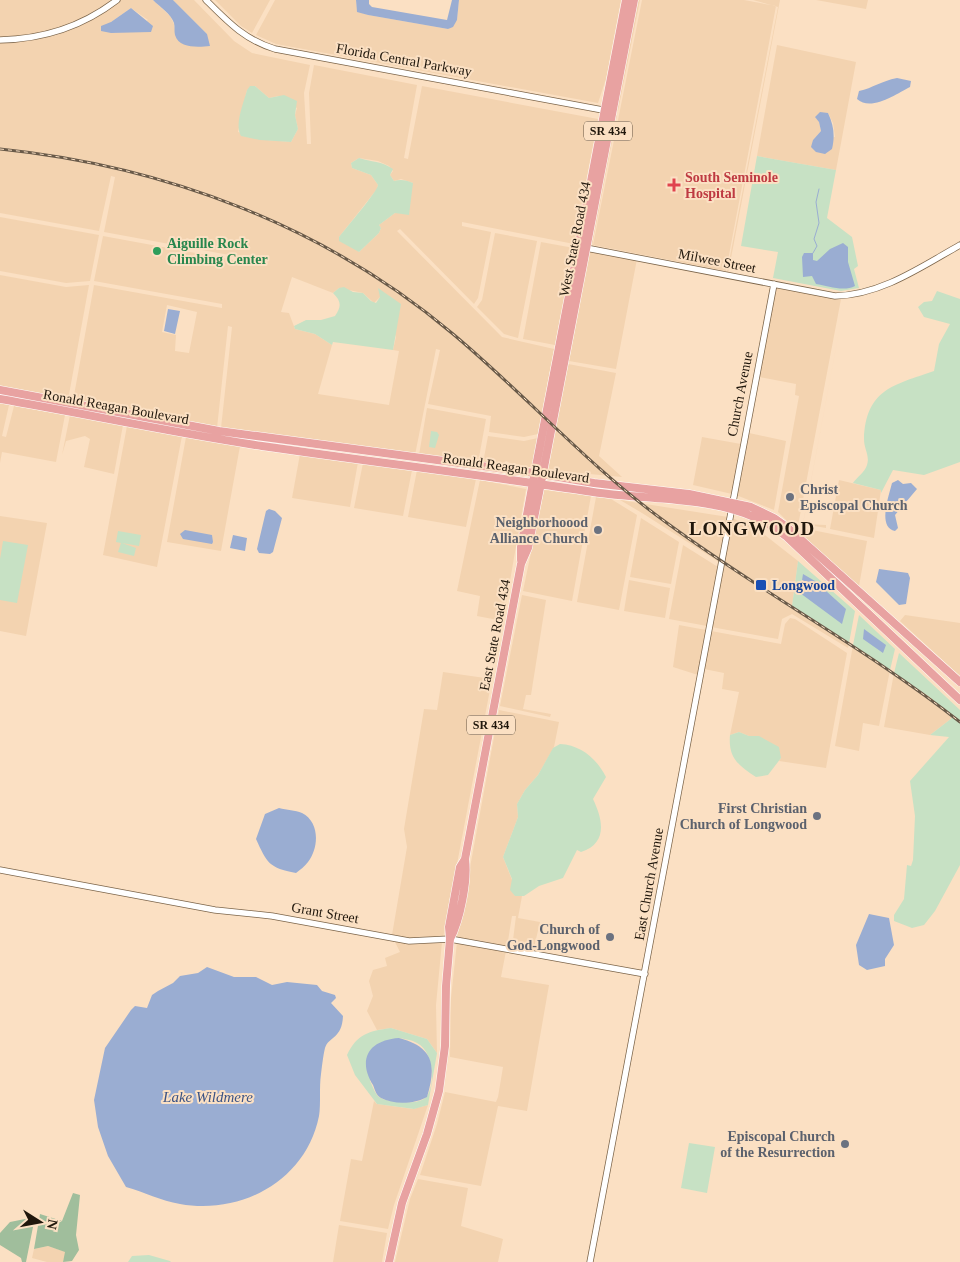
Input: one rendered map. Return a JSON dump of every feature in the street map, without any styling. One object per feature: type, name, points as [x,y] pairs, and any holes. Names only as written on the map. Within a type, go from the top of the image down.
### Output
[{"type":"main road","name":"West State Road 434","points":[[537,483],[583,247],[626,0]]},
{"type":"main road","name":"West State Road 434","points":[[539,473],[584,261],[581,235],[634,0]]},
{"type":"main road","name":"Ronald Reagan Boulevard","points":[[0,390],[219,431],[519,470],[594,483],[667,491],[765,513],[960,682]]},
{"type":"main road","name":"Ronald Reagan Boulevard","points":[[0,399],[262,446],[607,494],[732,506]]},
{"type":"main road","points":[[506,464],[519,470]]},
{"type":"main road","name":"East State Road 434","points":[[450,939],[457,920],[467,869],[465,859],[521,564],[521,547],[537,483]]},
{"type":"main road","name":"Ronald Reagan Boulevard","points":[[796,540],[960,700]]},
{"type":"main road","name":"SR 434","points":[[389,1262],[402,1203],[432,1119],[439,1091],[445,1046],[446,983],[450,939]]},
{"type":"street","points":[[0,40],[32,38],[57,33],[82,22],[117,0]]},
{"type":"street","name":"Florida Central Parkway","points":[[206,0],[240,33],[250,40],[275,49],[608,111]]},
{"type":"street","name":"Milwee Street","points":[[583,247],[844,296],[900,279],[960,245]]},
{"type":"street","name":"Church Avenue","points":[[732,506],[774,284]]},
{"type":"street","name":"East Church Avenue","points":[[590,1262],[732,506]]},
{"type":"street","name":"Grant Street","points":[[0,870],[216,910],[272,916],[409,941],[450,939],[645,974]]},
{"type":"shaded area","points":[[0,0],[113,0],[81,20],[46,34],[0,38]]},
{"type":"shaded area","points":[[120,0],[153,0],[170,16],[174,24],[176,37],[207,34],[173,0],[194,0],[234,41],[252,53],[310,65],[304,93],[307,144],[311,144],[309,93],[314,65],[417,85],[404,158],[408,159],[422,86],[598,119],[574,244],[462,222],[462,226],[491,232],[478,298],[474,304],[400,229],[397,231],[502,337],[554,349],[538,434],[524,437],[489,432],[491,416],[428,404],[440,350],[436,349],[415,455],[221,428],[232,327],[228,326],[217,428],[73,401],[94,285],[222,308],[222,304],[94,281],[103,236],[250,263],[251,259],[104,232],[115,177],[111,176],[99,231],[0,213],[0,42],[32,40],[58,35],[100,15]],"holes":[[[131,8],[148,20],[123,32],[111,33],[111,22]],[[255,86],[269,98],[278,96],[297,108],[295,115],[298,129],[291,142],[267,140],[238,132],[247,90]],[[359,158],[378,161],[389,166],[393,171],[390,175],[394,181],[401,179],[413,183],[395,213],[379,225],[381,228],[379,233],[359,252],[339,237],[377,189],[378,185],[371,175],[352,168],[351,163]],[[292,277],[333,293],[339,288],[363,293],[374,303],[380,297],[396,337],[393,350],[399,351],[389,405],[318,394],[332,345],[315,334],[295,329],[289,313],[281,312]],[[167,305],[197,312],[189,353],[175,351],[176,335],[162,332]]]},
{"type":"shaded area","points":[[215,0],[270,0],[252,33],[241,26]]},
{"type":"shaded area","points":[[275,0],[356,0],[357,11],[368,15],[448,29],[457,20],[459,0],[621,0],[606,79],[598,103],[276,44],[256,35]]},
{"type":"shaded area","points":[[637,0],[640,0],[618,111],[616,110]]},
{"type":"shaded area","name":"South Seminole Hospital","points":[[642,0],[744,0],[776,6],[726,271],[593,245]]},
{"type":"shaded area","points":[[753,0],[780,0],[728,274],[591,246],[615,114],[617,115],[592,246],[727,272],[778,7]]},
{"type":"shaded area","points":[[816,0],[868,0],[866,9]]},
{"type":"shaded area","points":[[777,45],[856,62],[836,170],[757,156]],"holes":[[[828,113],[833,123],[835,137],[813,140],[821,131],[819,122]]]},
{"type":"shaded area","points":[[0,217],[99,235],[90,281],[66,283],[0,271]]},
{"type":"shaded area","points":[[495,233],[537,241],[518,338],[504,334],[477,307],[482,300]]},
{"type":"shaded area","points":[[541,242],[574,248],[555,345],[523,339]]},
{"type":"shaded area","points":[[590,250],[637,259],[616,369],[569,361]]},
{"type":"shaded area","points":[[0,275],[66,287],[89,285],[68,400],[0,388]]},
{"type":"shaded area","points":[[776,287],[841,299],[797,531],[778,512],[799,396],[795,395],[796,384],[759,377]]},
{"type":"shaded area","points":[[844,305],[803,524],[826,525],[826,528],[808,525],[807,529],[867,541],[859,586],[801,534]]},
{"type":"shaded area","points":[[568,364],[616,373],[599,456],[622,477],[557,471],[547,468]]},
{"type":"shaded area","points":[[0,403],[9,405],[2,436],[6,437],[14,406],[65,415],[56,462],[2,452],[0,463]]},
{"type":"shaded area","points":[[427,408],[486,419],[478,463],[419,455]]},
{"type":"shaded area","points":[[70,415],[123,425],[114,474],[84,467],[90,439],[85,436],[66,441],[62,455]]},
{"type":"shaded area","points":[[127,426],[182,436],[157,567],[103,555]]},
{"type":"shaded area","points":[[749,433],[786,441],[774,510],[736,495],[745,444],[747,445]]},
{"type":"shaded area","points":[[488,436],[524,441],[538,438],[533,467],[520,468],[506,461],[503,464],[505,466],[483,463]]},
{"type":"shaded area","points":[[186,437],[240,446],[221,551],[167,542]]},
{"type":"shaded area","points":[[702,437],[741,444],[732,494],[693,485]]},
{"type":"shaded area","points":[[300,454],[358,462],[350,507],[292,498]]},
{"type":"shaded area","points":[[363,463],[412,470],[403,516],[354,508]]},
{"type":"shaded area","points":[[417,470],[476,479],[466,527],[408,517]]},
{"type":"shaded area","points":[[480,480],[526,489],[503,621],[477,616],[480,596],[457,591]]},
{"type":"shaded area","points":[[839,480],[881,490],[874,538],[830,529]]},
{"type":"shaded area","points":[[544,490],[591,496],[572,601],[523,591]]},
{"type":"shaded area","points":[[596,497],[611,499],[637,515],[619,610],[577,602]]},
{"type":"shaded area","points":[[620,500],[728,517],[719,562],[642,513]]},
{"type":"shaded area","points":[[0,516],[47,523],[26,636],[0,631]]},
{"type":"shaded area","points":[[641,518],[679,542],[671,584],[630,577]]},
{"type":"shaded area","points":[[732,518],[756,528],[798,561],[792,606],[849,643],[848,648],[792,614],[782,619],[778,639],[711,627]]},
{"type":"shaded area","points":[[683,545],[718,567],[707,626],[669,619]]},
{"type":"shaded area","points":[[629,580],[670,588],[665,618],[624,611]]},
{"type":"shaded area","points":[[522,595],[546,600],[531,695],[526,695],[523,709],[551,714],[550,717],[500,706]]},
{"type":"shaded area","points":[[905,615],[960,623],[960,676],[900,621]]},
{"type":"shaded area","points":[[790,618],[795,619],[847,653],[826,768],[779,761],[781,758],[749,736],[739,732],[730,735],[739,692],[722,689],[724,673],[704,669],[711,631],[781,644],[785,624]]},
{"type":"shaded area","points":[[679,625],[706,630],[698,675],[673,667]]},
{"type":"shaded area","points":[[853,645],[890,670],[879,726],[863,723],[859,751],[835,746]]},
{"type":"shaded area","points":[[443,672],[492,679],[443,938],[419,940],[392,935],[407,847],[404,829],[424,709],[437,710]]},
{"type":"shaded area","points":[[894,673],[931,698],[952,718],[930,735],[884,727]]},
{"type":"shaded area","points":[[499,710],[559,722],[554,747],[538,775],[525,790],[517,804],[518,817],[503,857],[512,880],[515,896],[522,896],[518,918],[540,922],[533,952],[512,948],[516,916],[512,916],[507,947],[457,938]]},
{"type":"shaded area","points":[[394,940],[419,944],[442,942],[436,1005],[437,1053],[427,1039],[391,1028],[377,1030],[367,1011],[373,996],[369,981],[373,970],[387,966],[385,958],[400,952]]},
{"type":"shaded area","points":[[457,942],[506,951],[501,977],[549,985],[527,1111],[498,1106],[481,1186],[420,1175],[437,1124],[445,1092],[496,1102],[503,1067],[450,1057],[451,998]]},
{"type":"shaded area","points":[[374,1101],[377,1104],[413,1109],[428,1105],[394,1205],[388,1229],[340,1221],[351,1159],[362,1161]]},
{"type":"shaded area","points":[[418,1179],[468,1188],[461,1226],[503,1239],[498,1262],[395,1262],[410,1199]]},
{"type":"shaded area","points":[[339,1225],[387,1233],[382,1262],[333,1262]]},
{"type":"shaded area","points":[[48,1246],[66,1252],[63,1262],[47,1262],[32,1258],[34,1249]]},
{"type":"green space","points":[[250,86],[255,86],[269,98],[284,95],[297,101],[295,115],[298,129],[291,142],[260,140],[241,136],[239,120],[247,90]]},
{"type":"green space","points":[[757,156],[836,170],[827,218],[852,237],[858,266],[854,269],[859,288],[841,291],[773,278],[778,252],[741,246]]},
{"type":"green space","points":[[359,158],[389,166],[393,169],[390,175],[394,181],[404,180],[413,183],[409,215],[395,213],[379,225],[381,228],[379,233],[359,252],[339,241],[339,237],[378,185],[371,175],[352,168],[351,163]]},
{"type":"green space","points":[[344,287],[353,292],[363,293],[376,303],[380,297],[378,288],[401,304],[393,350],[333,342],[332,345],[315,334],[295,329],[294,326],[306,320],[321,320],[335,316],[340,304],[333,293],[339,288]]},
{"type":"green space","points":[[937,291],[960,299],[960,462],[924,475],[893,470],[881,493],[881,490],[853,483],[865,470],[868,462],[864,439],[866,422],[870,409],[876,399],[885,392],[906,380],[934,371],[939,344],[950,324],[924,317],[918,307],[924,302],[932,301]]},
{"type":"green space","points":[[431,431],[437,432],[439,435],[435,448],[429,447]]},
{"type":"green space","points":[[118,531],[141,535],[139,546],[122,543],[136,548],[134,556],[118,552],[121,543],[116,542]]},
{"type":"green space","points":[[3,541],[28,545],[17,603],[0,600],[0,559]]},
{"type":"green space","points":[[798,561],[855,611],[849,643],[792,606]]},
{"type":"green space","points":[[859,615],[895,649],[890,670],[853,645]]},
{"type":"green space","points":[[899,653],[960,710],[960,865],[935,911],[924,925],[912,928],[894,921],[894,915],[904,899],[907,865],[911,866],[913,860],[915,816],[910,781],[949,737],[930,735],[952,718],[931,698],[894,673]]},
{"type":"green space","points":[[739,732],[749,736],[759,736],[779,747],[781,758],[768,775],[756,777],[739,765],[731,750],[730,735]]},
{"type":"green space","points":[[560,744],[575,747],[588,754],[598,764],[606,777],[593,799],[601,823],[599,837],[590,848],[581,852],[577,850],[563,878],[539,886],[524,896],[515,896],[510,890],[512,879],[503,857],[518,817],[517,804],[525,790],[538,775],[553,748]]},
{"type":"green space","points":[[391,1028],[427,1039],[437,1053],[428,1105],[414,1109],[377,1104],[355,1075],[347,1055],[351,1048],[364,1035]],"holes":[[[399,1038],[415,1042],[422,1047],[430,1060],[432,1075],[430,1090],[424,1099],[410,1102],[386,1100],[379,1097],[370,1081]]]},
{"type":"green space","points":[[689,1143],[715,1147],[707,1193],[681,1188]]},
{"type":"green space","points":[[73,1193],[80,1195],[76,1235],[79,1250],[72,1261],[63,1262],[65,1252],[48,1246],[34,1249],[40,1214],[62,1221]]},
{"type":"green space","points":[[35,1217],[26,1262],[22,1262],[21,1258],[0,1245],[0,1233],[10,1222]]},
{"type":"green space","points":[[149,1255],[171,1262],[128,1262],[132,1256]]},
{"type":"water","points":[[153,0],[173,0],[207,34],[210,46],[190,46],[177,40],[173,20]]},
{"type":"water","points":[[356,0],[369,0],[369,4],[372,7],[447,20],[452,0],[459,0],[457,20],[453,27],[448,29],[357,12]]},
{"type":"water","points":[[131,8],[153,26],[151,32],[111,33],[101,31],[101,26],[111,22]]},
{"type":"water","points":[[897,78],[911,81],[910,87],[876,103],[863,103],[857,99],[859,91]]},
{"type":"water","points":[[820,112],[828,113],[832,122],[832,149],[825,154],[816,152],[811,147],[813,140],[821,131],[819,122],[815,117]]},
{"type":"water","points":[[843,243],[848,247],[848,262],[855,286],[851,288],[836,288],[816,284],[812,276],[803,277],[802,257],[804,253],[813,253],[813,260],[817,261],[830,249]]},
{"type":"water","points":[[168,309],[180,311],[175,334],[164,331]]},
{"type":"water","points":[[898,480],[903,484],[911,483],[917,489],[895,515],[898,528],[895,531],[887,524],[885,517],[892,483]]},
{"type":"water","points":[[269,509],[275,511],[282,518],[273,552],[270,554],[259,553],[257,549],[266,511]]},
{"type":"water","points":[[185,530],[212,535],[213,542],[212,544],[183,539],[180,534]]},
{"type":"water","points":[[233,535],[247,538],[245,551],[230,548]]},
{"type":"water","points":[[879,569],[908,573],[910,578],[906,604],[899,605],[876,582]]},
{"type":"water","points":[[803,574],[815,581],[846,609],[842,624],[800,593]]},
{"type":"water","points":[[864,629],[886,645],[883,653],[863,639]]},
{"type":"water","points":[[279,808],[302,813],[308,817],[315,829],[316,843],[312,856],[296,873],[280,869],[270,863],[263,854],[256,839],[265,814]]},
{"type":"water","points":[[869,914],[889,918],[894,945],[885,959],[885,966],[867,970],[859,965],[856,945]]},
{"type":"water","name":"Lake Wildmere","points":[[207,967],[234,977],[256,977],[272,985],[287,982],[317,985],[322,991],[335,995],[336,998],[331,1003],[343,1016],[338,1033],[325,1048],[320,1079],[319,1116],[312,1139],[300,1159],[285,1175],[268,1188],[247,1198],[226,1204],[203,1206],[173,1203],[126,1187],[108,1156],[98,1127],[94,1100],[105,1048],[131,1010],[135,1006],[147,1008],[152,995],[173,983],[180,976],[198,973]]},
{"type":"water","points":[[399,1038],[419,1046],[429,1059],[432,1066],[432,1075],[427,1097],[411,1102],[398,1103],[386,1100],[377,1094],[368,1076],[366,1059],[373,1047]]},
{"type":"waterway","points":[[813,253],[817,246],[814,239],[819,223],[816,202],[819,189]]},
{"type":"railway","points":[[0,149],[62,157],[122,170],[182,187],[240,207],[297,232],[351,262],[404,296],[453,334],[584,455],[667,523],[703,549],[925,695],[960,722]]},
{"type":"place","name":"South Seminole Hospital","points":[[674,185]]},
{"type":"place","name":"Aiguille Rock Climbing Center","points":[[157,251]]},
{"type":"place","name":"Christ Episcopal Church","points":[[790,497]]},
{"type":"place","name":"Neighborhoood Alliance Church","points":[[598,530]]},
{"type":"place","name":"Longwood","points":[[761,585]]},
{"type":"place","name":"First Christian Church of Longwood","points":[[817,816]]},
{"type":"place","name":"Church of God-Longwood","points":[[610,937]]},
{"type":"place","name":"Episcopal Church of the Resurrection","points":[[845,1144]]},
{"type":"district","name":"LONGWOOD","points":[[752,528]]}]
